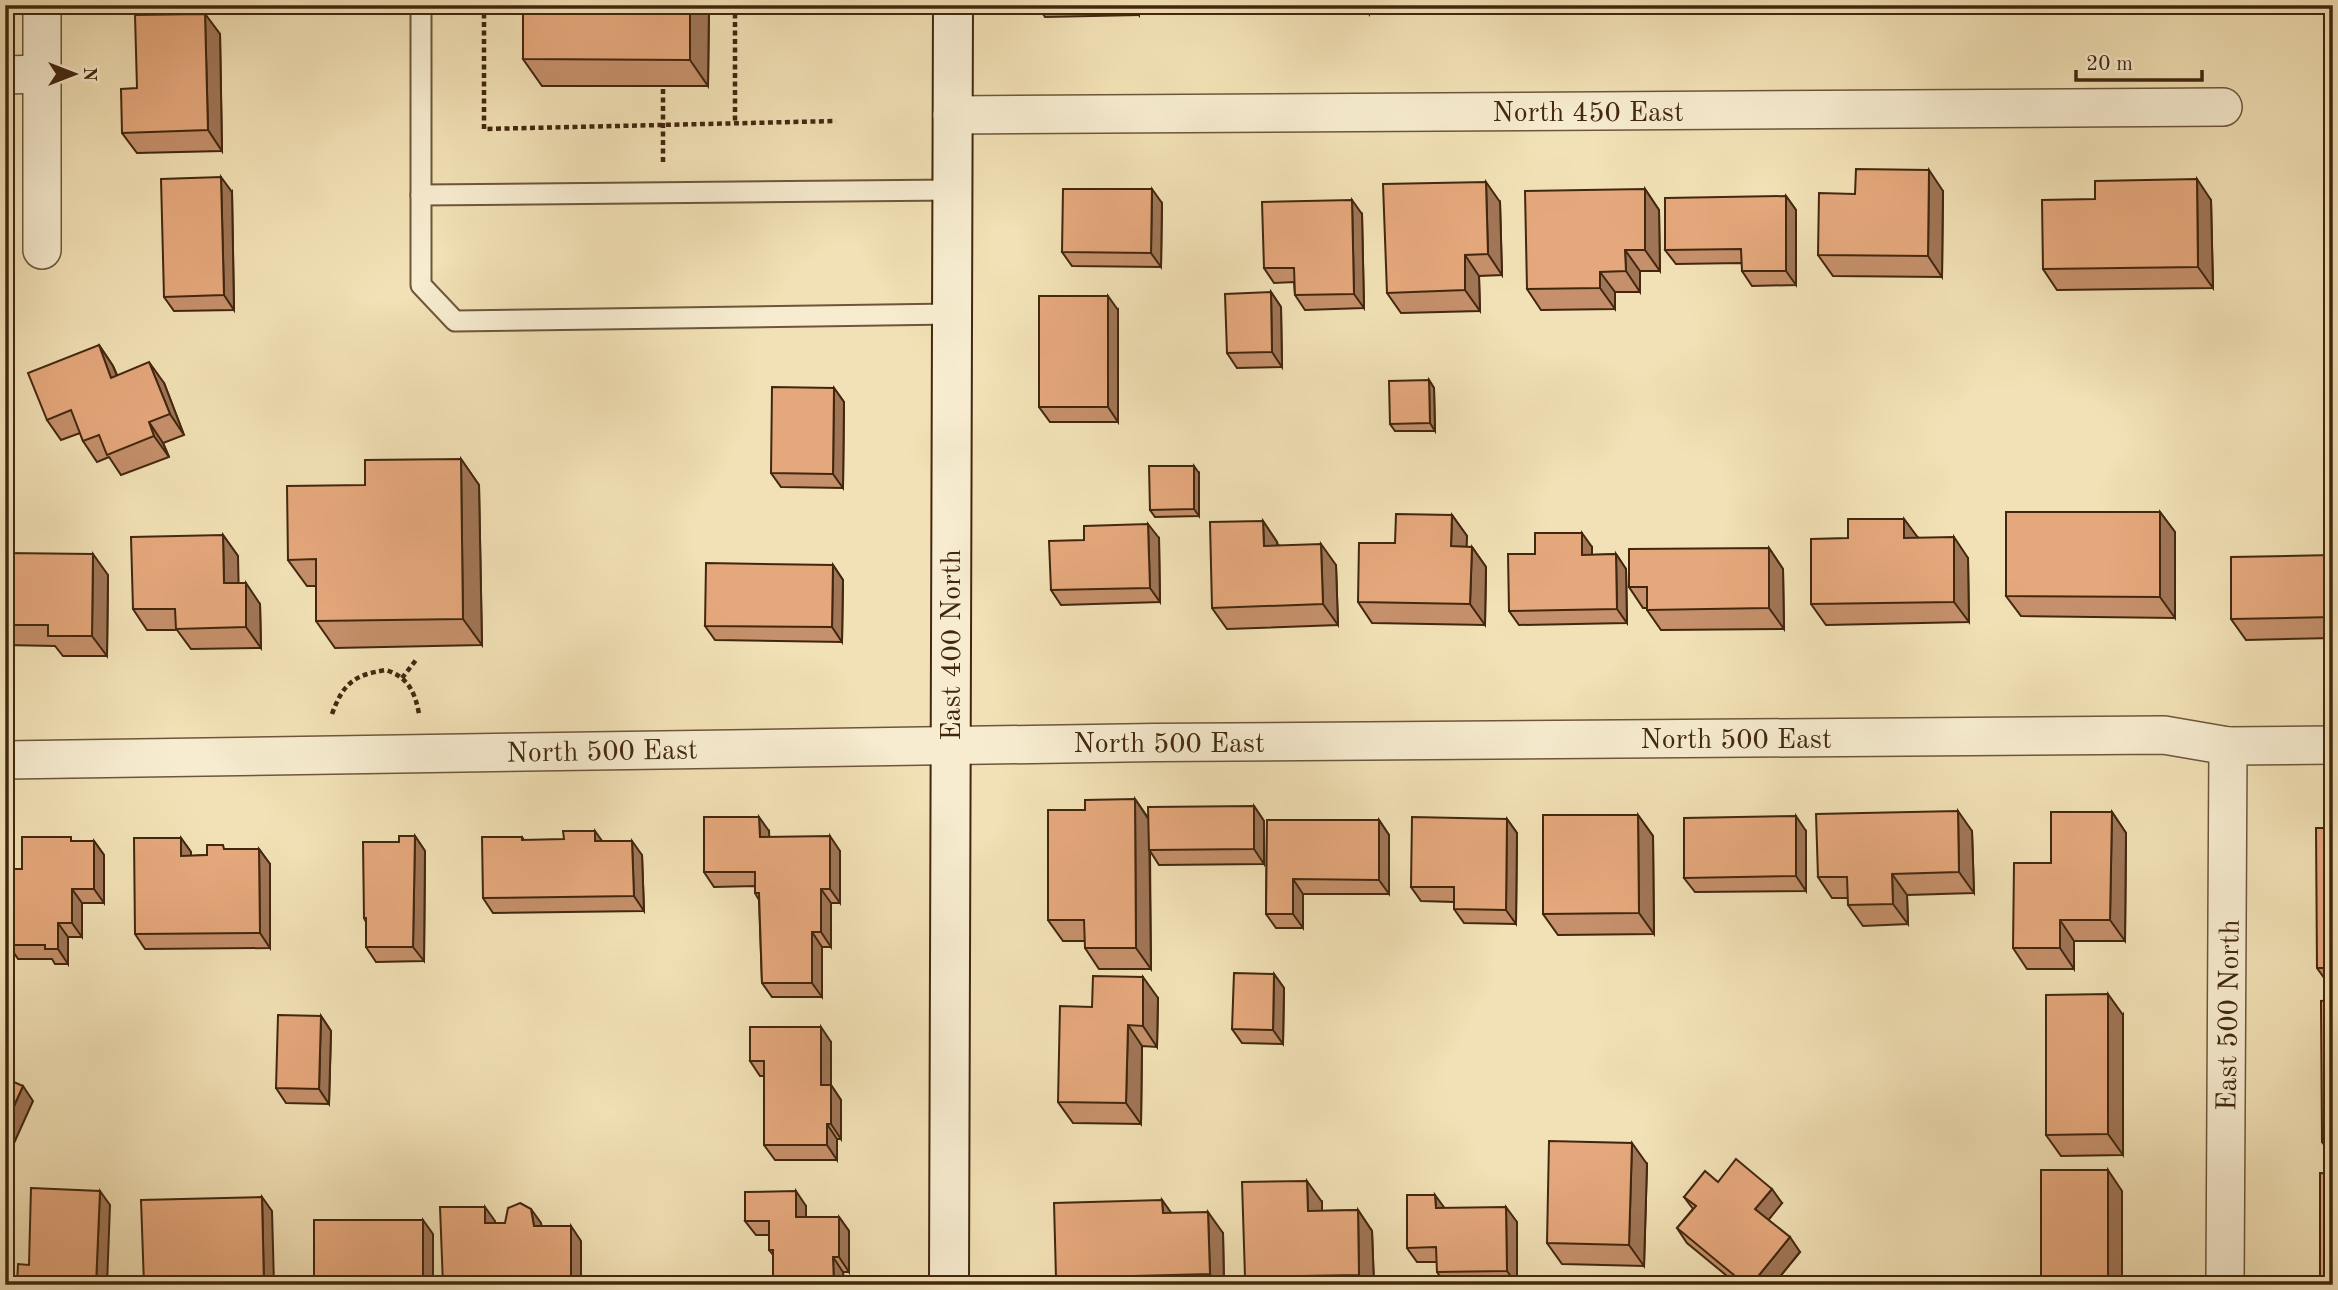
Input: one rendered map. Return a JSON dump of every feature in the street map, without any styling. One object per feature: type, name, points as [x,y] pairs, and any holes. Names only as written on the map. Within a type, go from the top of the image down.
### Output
[{"type":"main road","name":"East 400 North","points":[[949,1285],[953,5]]},
{"type":"street","points":[[42,5],[42,250]]},
{"type":"street","points":[[5,75],[42,74]]},
{"type":"street","name":"North 450 East","points":[[953,115],[2223,107]]},
{"type":"street","name":"North 500 East","points":[[5,760],[949,744],[2164,736],[2228,746],[2333,745]]},
{"type":"street","name":"East 500 North","points":[[2225,1285],[2228,746]]},
{"type":"lane","points":[[421,5],[421,285],[455,321],[951,314]]},
{"type":"lane","points":[[421,195],[952,190]]},
{"type":"path","points":[[484,5],[484,129],[836,121]]},
{"type":"path","points":[[735,5],[735,123]]},
{"type":"path","points":[[663,89],[663,192]]},
{"type":"path","points":[[402,678],[416,660]]},
{"type":"path","points":[[331,715],[341,691],[357,677],[386,670],[402,678],[416,696],[420,753]]},
{"type":"building","points":[[523,5],[690,5],[690,60],[523,59]]},
{"type":"building","points":[[205,14],[208,130],[122,133],[121,89],[137,88],[135,15]]},
{"type":"building","points":[[1856,169],[1929,170],[1928,256],[1818,255],[1819,193],[1855,194]]},
{"type":"building","points":[[221,177],[224,295],[164,297],[161,179]]},
{"type":"building","points":[[2197,179],[2198,267],[2043,269],[2042,200],[2095,199],[2095,181]]},
{"type":"building","points":[[1486,182],[1488,254],[1465,255],[1465,290],[1387,293],[1383,184]]},
{"type":"building","points":[[1063,189],[1152,189],[1151,253],[1062,252]]},
{"type":"building","points":[[1645,189],[1645,250],[1625,250],[1626,271],[1600,272],[1600,288],[1527,289],[1525,191]]},
{"type":"building","points":[[1786,196],[1786,271],[1742,271],[1741,249],[1665,250],[1665,198]]},
{"type":"building","points":[[1352,200],[1354,294],[1295,295],[1294,268],[1264,268],[1262,202]]},
{"type":"building","points":[[1271,292],[1272,352],[1227,353],[1225,294]]},
{"type":"building","points":[[1039,296],[1108,296],[1108,407],[1039,407]]},
{"type":"building","points":[[99,345],[111,378],[149,362],[170,414],[149,422],[154,436],[107,455],[99,435],[83,441],[71,410],[47,420],[28,373]]},
{"type":"building","points":[[1429,380],[1430,423],[1390,424],[1389,381]]},
{"type":"building","points":[[772,387],[834,388],[833,474],[771,473]]},
{"type":"building","points":[[461,459],[463,619],[316,621],[316,559],[288,560],[287,486],[365,485],[365,460]]},
{"type":"building","points":[[1149,466],[1194,466],[1194,509],[1150,510]]},
{"type":"building","points":[[2006,512],[2160,512],[2160,597],[2006,596]]},
{"type":"building","points":[[1396,514],[1452,515],[1451,546],[1472,547],[1470,604],[1358,602],[1359,543],[1395,543]]},
{"type":"building","points":[[1848,519],[1904,519],[1904,538],[1954,537],[1954,602],[1811,604],[1811,539],[1848,538]]},
{"type":"building","points":[[1263,521],[1264,546],[1321,544],[1323,604],[1212,608],[1210,522]]},
{"type":"building","points":[[1148,524],[1150,588],[1051,590],[1049,541],[1084,540],[1084,526]]},
{"type":"building","points":[[1535,533],[1582,533],[1582,555],[1616,554],[1617,609],[1509,611],[1508,554],[1535,554]]},
{"type":"building","points":[[223,535],[224,583],[246,583],[246,627],[176,629],[175,609],[133,609],[131,537]]},
{"type":"building","points":[[1769,548],[1769,608],[1647,610],[1647,587],[1629,587],[1629,549]]},
{"type":"building","points":[[5,553],[93,554],[92,636],[48,636],[48,625],[5,625]]},
{"type":"building","points":[[2333,555],[2333,617],[2231,619],[2231,557]]},
{"type":"building","points":[[706,563],[833,565],[832,627],[705,626]]},
{"type":"building","points":[[1135,799],[1136,948],[1085,948],[1084,920],[1048,920],[1048,810],[1085,810],[1085,800]]},
{"type":"building","points":[[1254,806],[1254,849],[1149,850],[1148,807]]},
{"type":"building","points":[[1958,811],[1959,872],[1892,874],[1893,904],[1848,905],[1847,877],[1818,877],[1816,814]]},
{"type":"building","points":[[2051,812],[2112,812],[2110,920],[2060,920],[2060,948],[2013,948],[2014,863],[2051,863]]},
{"type":"building","points":[[1543,815],[1638,815],[1639,913],[1543,914]]},
{"type":"building","points":[[1796,816],[1796,876],[1684,878],[1684,818]]},
{"type":"building","points":[[704,817],[759,817],[760,837],[830,836],[830,889],[821,889],[821,932],[812,932],[812,983],[762,983],[759,893],[755,893],[755,872],[704,872]]},
{"type":"building","points":[[1412,817],[1507,819],[1506,910],[1454,909],[1454,887],[1411,887]]},
{"type":"building","points":[[1267,820],[1379,820],[1379,880],[1293,879],[1293,914],[1266,914]]},
{"type":"building","points":[[2316,828],[2333,828],[2333,968],[2317,968]]},
{"type":"building","points":[[563,831],[595,831],[595,841],[632,841],[634,896],[483,898],[482,837],[564,839]]},
{"type":"building","points":[[399,836],[415,836],[413,947],[366,947],[363,842],[399,842]]},
{"type":"building","points":[[22,837],[71,837],[71,841],[94,841],[94,889],[72,889],[72,923],[58,923],[58,949],[45,949],[45,945],[8,945],[8,933],[5,933],[5,865],[11,865],[11,869],[22,869]]},
{"type":"building","points":[[134,838],[181,838],[181,856],[207,855],[207,845],[223,845],[224,849],[259,849],[260,933],[135,934]]},
{"type":"building","points":[[1234,973],[1274,974],[1273,1030],[1232,1029]]},
{"type":"building","points":[[1093,976],[1143,977],[1143,1026],[1128,1025],[1126,1103],[1058,1102],[1060,1006],[1092,1007]]},
{"type":"building","points":[[2108,994],[2108,1134],[2046,1135],[2046,995]]},
{"type":"building","points":[[2333,1000],[2333,1142],[2322,1142],[2321,1001]]},
{"type":"building","points":[[278,1015],[321,1016],[319,1089],[276,1088]]},
{"type":"building","points":[[750,1027],[821,1027],[821,1085],[831,1085],[831,1124],[827,1124],[827,1145],[764,1145],[764,1061],[750,1061]]},
{"type":"building","points":[[5,1078],[23,1086],[5,1126]]},
{"type":"building","points":[[1549,1141],[1632,1143],[1629,1245],[1547,1243]]},
{"type":"building","points":[[1736,1159],[1772,1189],[1755,1209],[1790,1237],[1751,1285],[1746,1285],[1677,1228],[1696,1206],[1684,1197],[1705,1171],[1718,1182]]},
{"type":"building","points":[[2041,1170],[2108,1170],[2108,1285],[2041,1285]]},
{"type":"building","points":[[2320,1173],[2333,1174],[2333,1285],[2320,1285]]},
{"type":"building","points":[[1307,1181],[1308,1211],[1358,1210],[1359,1275],[1245,1277],[1242,1182]]},
{"type":"building","points":[[31,1188],[100,1191],[96,1285],[17,1285],[18,1264],[29,1265]]},
{"type":"building","points":[[796,1191],[796,1217],[839,1217],[839,1257],[833,1257],[834,1285],[773,1285],[773,1250],[769,1250],[769,1221],[745,1221],[745,1192]]},
{"type":"building","points":[[1407,1195],[1435,1195],[1436,1208],[1506,1207],[1507,1271],[1437,1272],[1436,1247],[1407,1248]]},
{"type":"building","points":[[262,1197],[264,1285],[144,1285],[141,1200]]},
{"type":"building","points":[[1162,1200],[1163,1213],[1208,1212],[1210,1274],[1056,1278],[1054,1203]]},
{"type":"building","points":[[520,1203],[531,1209],[534,1226],[571,1226],[571,1285],[443,1285],[440,1207],[485,1207],[485,1223],[505,1223],[508,1208]]},
{"type":"building","points":[[314,1220],[423,1220],[423,1285],[314,1285]]}]
